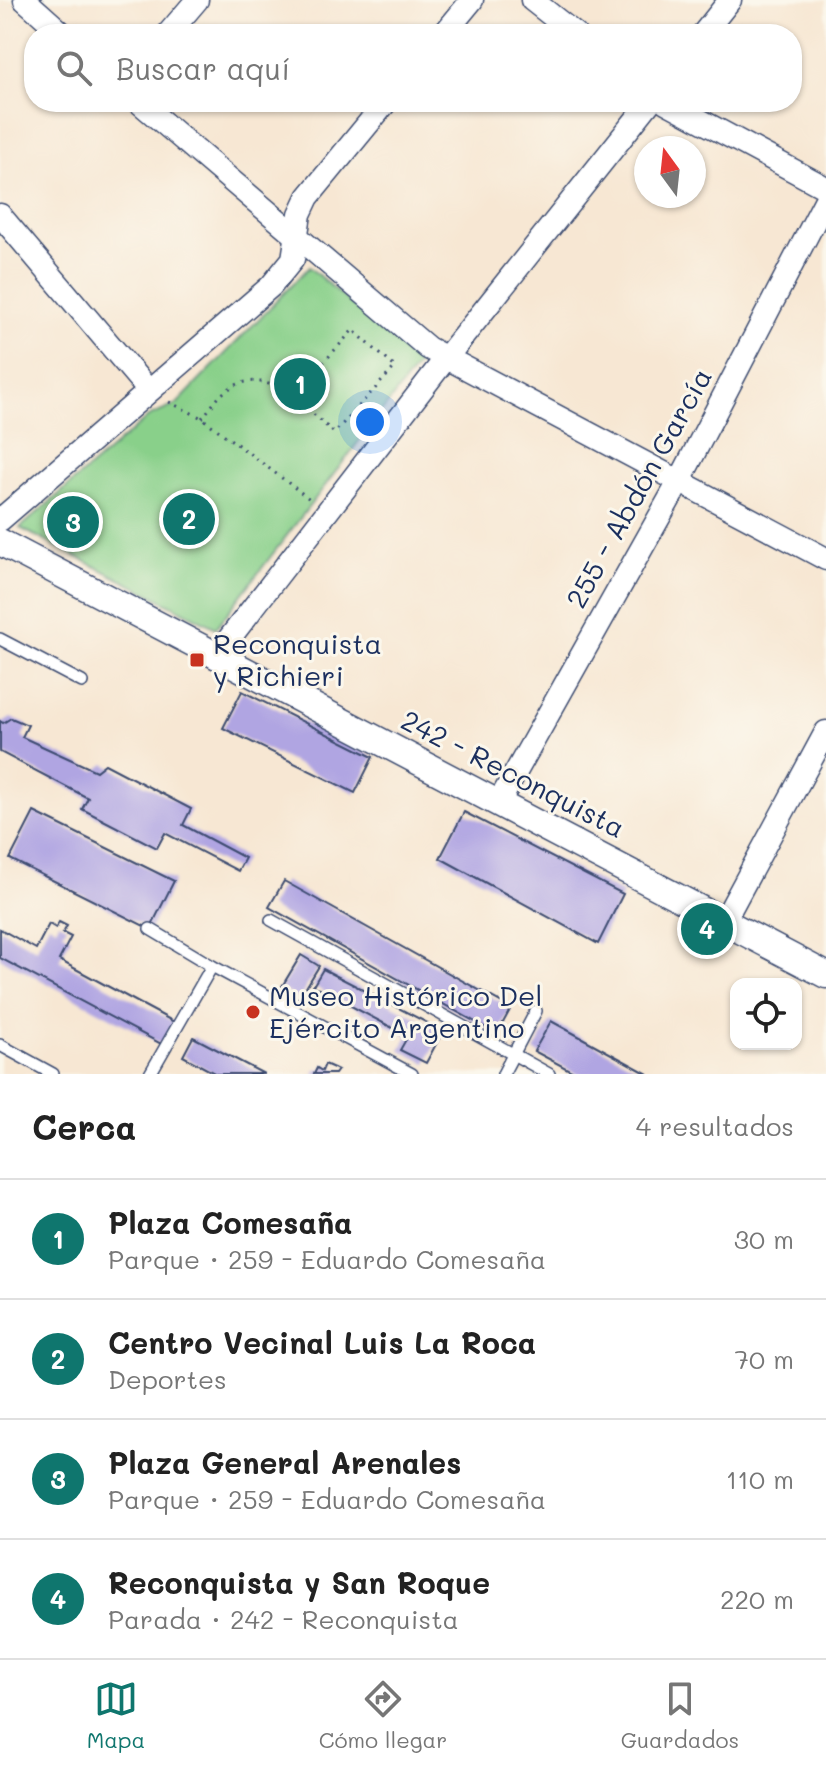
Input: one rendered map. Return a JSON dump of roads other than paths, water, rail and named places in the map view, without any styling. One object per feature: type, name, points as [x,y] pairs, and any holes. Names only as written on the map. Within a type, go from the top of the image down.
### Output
[{"type":"street","points":[[25,0],[52,24]]},
{"type":"street","points":[[177,24],[197,0]]},
{"type":"street","points":[[452,24],[472,0]]},
{"type":"street","points":[[532,0],[562,24]]},
{"type":"street","points":[[711,24],[730,0]]},
{"type":"street","points":[[151,112],[410,335],[446,358],[826,559]]},
{"type":"street","points":[[0,520],[271,286],[293,259],[300,214],[308,197],[378,112]]},
{"type":"street","points":[[215,657],[446,358],[642,112]]},
{"type":"street","points":[[685,112],[826,188]]},
{"type":"street","name":"255 - Abdón García","points":[[499,802],[679,482],[826,199]]},
{"type":"street","points":[[0,215],[148,390]]},
{"type":"street","name":"242 - Reconquista","points":[[0,542],[826,975]]},
{"type":"street","points":[[724,921],[826,732]]},
{"type":"lane","points":[[0,639],[82,682]]},
{"type":"lane","points":[[271,920],[549,1074]]},
{"type":"lane","points":[[150,929],[412,1074]]},
{"type":"lane","points":[[150,1074],[212,966]]},
{"type":"lane","points":[[503,1074],[536,1011]]},
{"type":"lane","points":[[0,1045],[53,1074]]},
{"type":"place","name":"Plaza Comesaña","points":[[300,384]]},
{"type":"place","name":"Centro Vecinal Luis La Roca","points":[[189,519]]},
{"type":"place","name":"Plaza General Arenales","points":[[73,522]]},
{"type":"place","name":"Reconquista y Richieri","points":[[197,660]]},
{"type":"place","name":"Reconquista y San Roque","points":[[707,929]]},
{"type":"place","name":"Museo Histórico Del Ejército Argentino","points":[[253,1012]]}]
